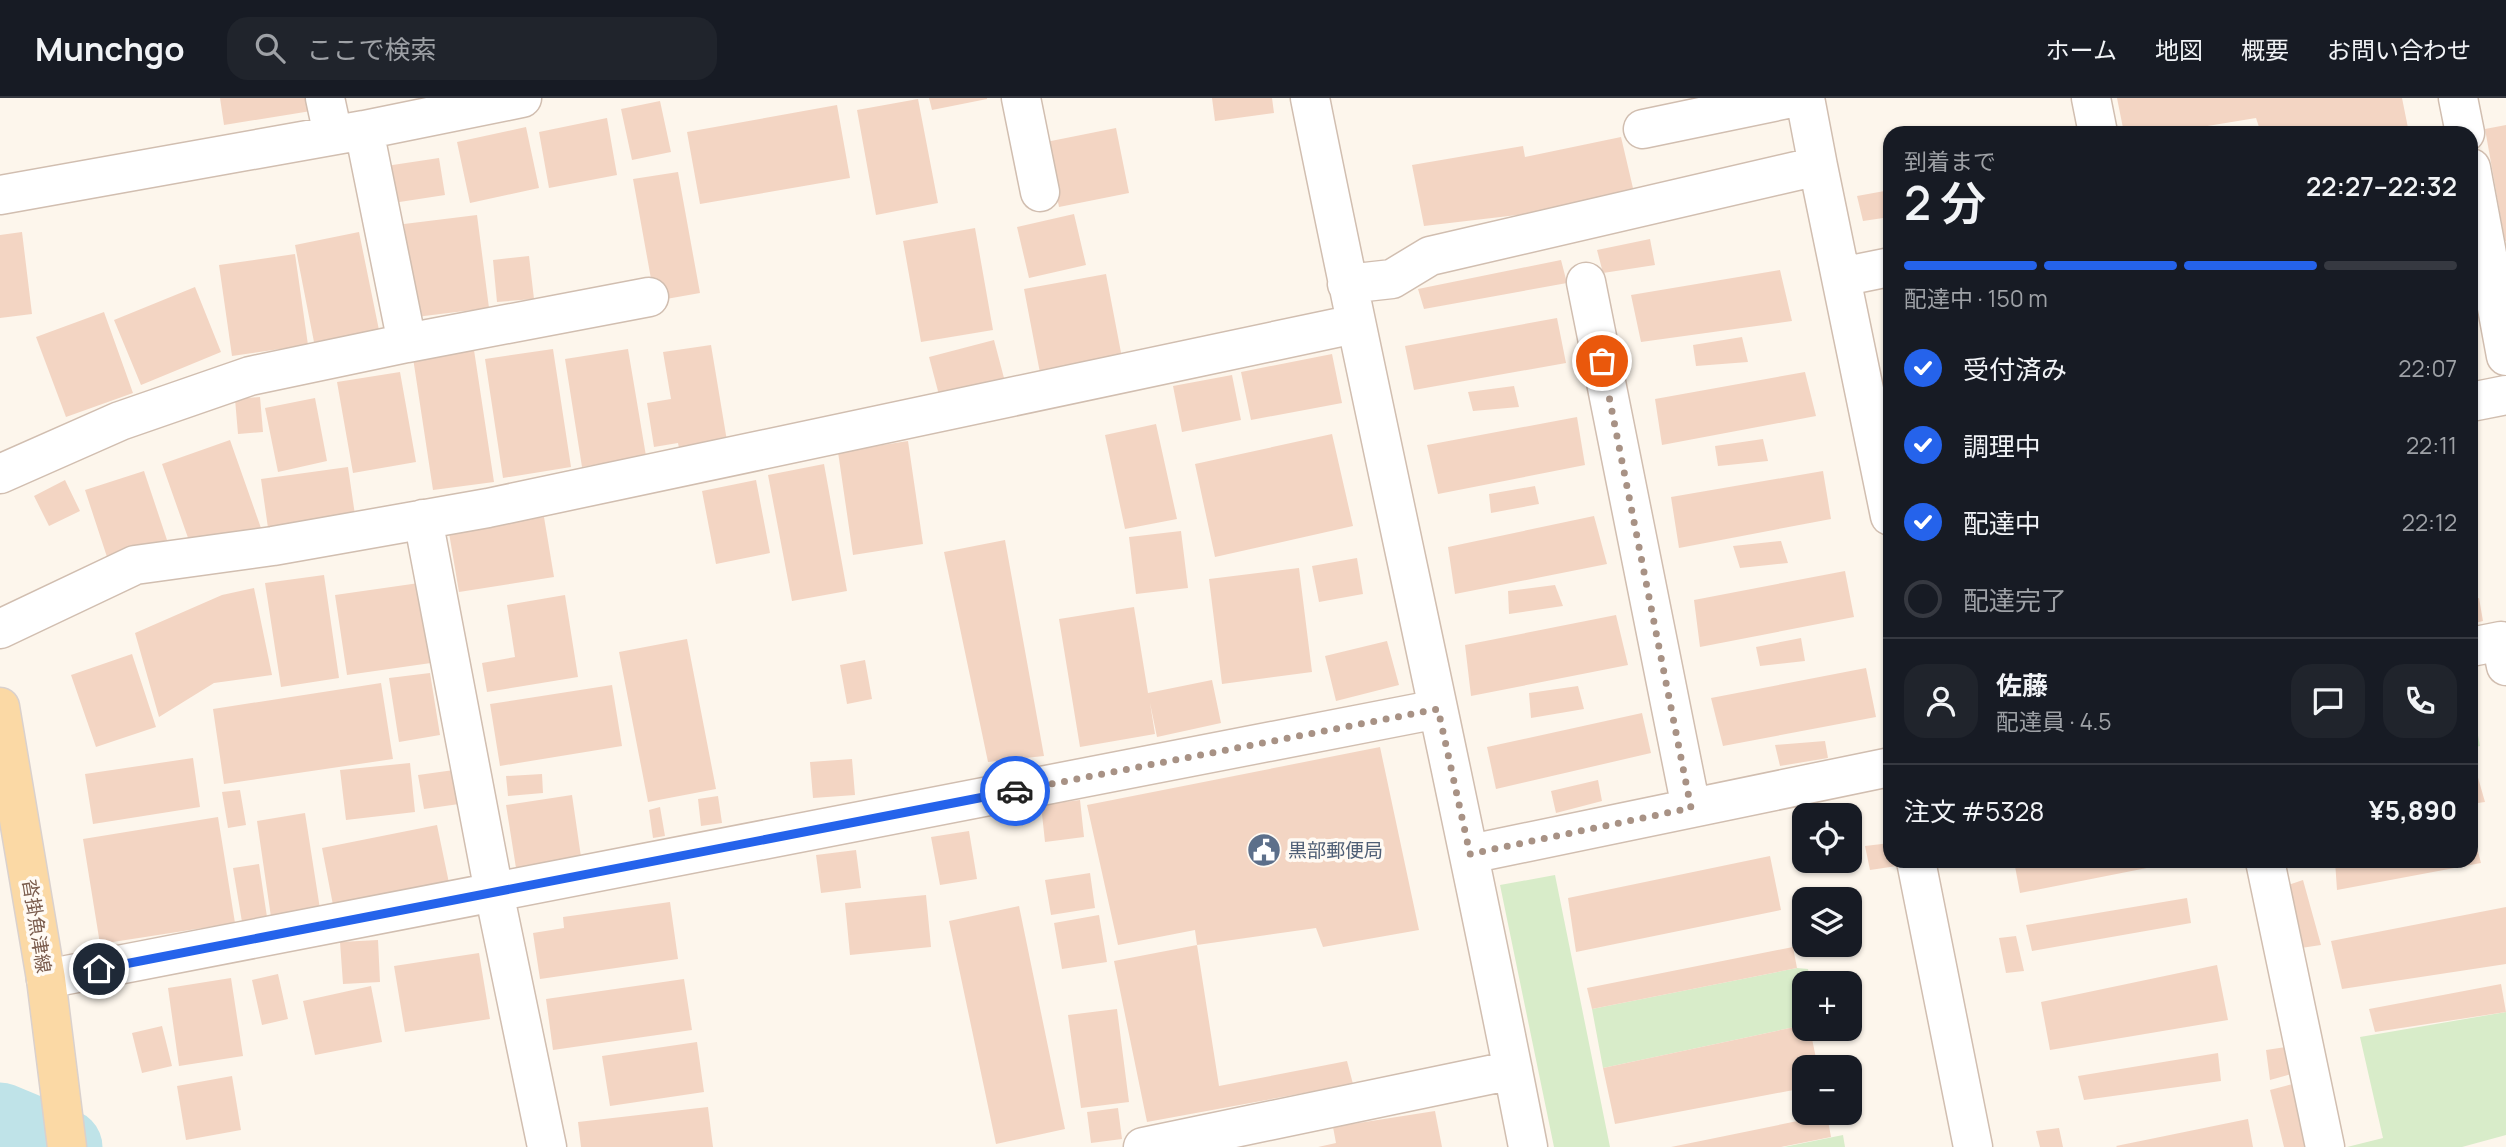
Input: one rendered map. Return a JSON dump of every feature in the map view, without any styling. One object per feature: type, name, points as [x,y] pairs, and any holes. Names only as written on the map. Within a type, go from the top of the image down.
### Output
[{"type":"main road","name":"沓掛魚津線","points":[[0,707],[46,979],[67,1147]]},
{"type":"street","points":[[326,98],[349,133],[407,342]]},
{"type":"street","points":[[0,195],[349,133],[522,98]]},
{"type":"street","points":[[1021,98],[1040,192]]},
{"type":"street","points":[[1310,98],[1355,324],[1470,854],[1528,1147]]},
{"type":"street","points":[[1643,129],[1792,98]]},
{"type":"street","points":[[1805,98],[1883,482]]},
{"type":"street","points":[[2091,98],[2097,126]]},
{"type":"street","points":[[2458,98],[2464,126]]},
{"type":"street","points":[[1347,284],[1392,279],[1430,256],[1818,166]]},
{"type":"street","points":[[2478,206],[2506,356]]},
{"type":"street","points":[[1841,277],[1883,268]]},
{"type":"street","points":[[1586,282],[1691,808]]},
{"type":"street","points":[[0,474],[120,421],[250,376],[407,342],[649,296]]},
{"type":"street","points":[[0,629],[135,565],[273,546],[488,508],[1355,324]]},
{"type":"street","points":[[2478,401],[2506,395]]},
{"type":"street","points":[[423,519],[494,892],[547,1147]]},
{"type":"street","points":[[2478,646],[2501,641],[2506,666]]},
{"type":"street","points":[[46,979],[1438,709]]},
{"type":"street","points":[[1470,854],[1883,768]]},
{"type":"street","points":[[1917,868],[1973,1147]]},
{"type":"street","points":[[2266,868],[2325,1147]]},
{"type":"street","points":[[1143,1147],[1513,1070]]},
{"type":"green space","points":[[1555,875],[1610,1147],[1554,1147],[1500,885]]},
{"type":"green space","points":[[1797,968],[1808,971],[1792,971],[1792,1028],[1603,1068],[1592,1009]]},
{"type":"green space","points":[[2506,1012],[2506,1135],[2462,1147],[2347,1147],[2383,1138],[2360,1037]]},
{"type":"green space","points":[[1843,1135],[1845,1147],[1784,1147]]},
{"type":"building","points":[[220,98],[309,98],[311,111],[224,125]]},
{"type":"building","points":[[929,98],[987,98],[987,99],[932,110]]},
{"type":"building","points":[[1212,98],[1272,98],[1274,113],[1215,121]]},
{"type":"building","points":[[2117,98],[2402,98],[2408,126],[2259,126],[2256,118],[2207,126],[2123,126]]},
{"type":"building","points":[[918,99],[938,203],[876,215],[857,110]]},
{"type":"building","points":[[660,101],[671,152],[632,160],[621,109]]},
{"type":"building","points":[[837,105],[850,178],[700,204],[687,132]]},
{"type":"building","points":[[607,118],[617,175],[549,188],[539,132]]},
{"type":"building","points":[[2506,125],[2506,241],[2505,241],[2485,129]]},
{"type":"building","points":[[526,127],[539,188],[470,203],[457,142]]},
{"type":"building","points":[[1116,128],[1129,193],[1059,207],[1046,142]]},
{"type":"building","points":[[1621,137],[1636,201],[1424,226],[1412,165],[1523,146],[1525,157]]},
{"type":"building","points":[[439,158],[445,195],[393,203],[386,166]]},
{"type":"building","points":[[678,172],[700,293],[655,301],[633,179]]},
{"type":"building","points":[[1883,191],[1883,218],[1863,221],[1857,196]]},
{"type":"building","points":[[1074,214],[1086,265],[1029,278],[1017,227]]},
{"type":"building","points":[[477,215],[489,308],[416,317],[404,224]]},
{"type":"building","points":[[975,228],[993,330],[921,342],[903,241]]},
{"type":"building","points":[[22,232],[32,314],[0,318],[0,235]]},
{"type":"building","points":[[359,232],[379,330],[314,342],[295,245]]},
{"type":"building","points":[[1650,239],[1655,265],[1603,273],[1597,250]]},
{"type":"building","points":[[295,254],[308,345],[232,356],[219,265]]},
{"type":"building","points":[[529,256],[534,299],[497,302],[493,260]]},
{"type":"building","points":[[1561,260],[1567,283],[1424,309],[1418,289]]},
{"type":"building","points":[[1780,270],[1792,321],[1641,342],[1631,295]]},
{"type":"building","points":[[1106,274],[1123,363],[1041,378],[1024,289]]},
{"type":"building","points":[[195,287],[221,352],[141,385],[114,320]]},
{"type":"building","points":[[104,312],[133,393],[66,417],[36,337]]},
{"type":"building","points":[[1557,318],[1566,363],[1414,390],[1405,346]]},
{"type":"building","points":[[1742,337],[1748,362],[1696,366],[1693,345]]},
{"type":"building","points":[[994,340],[1004,378],[939,395],[929,357]]},
{"type":"building","points":[[711,345],[727,441],[679,448],[678,443],[654,447],[647,403],[671,399],[663,352]]},
{"type":"building","points":[[553,349],[571,467],[503,478],[485,359]]},
{"type":"building","points":[[628,349],[646,456],[582,467],[565,359]]},
{"type":"building","points":[[474,350],[494,482],[433,490],[413,358]]},
{"type":"building","points":[[1332,354],[1342,403],[1251,420],[1241,372]]},
{"type":"building","points":[[400,372],[416,462],[353,473],[337,382]]},
{"type":"building","points":[[1805,372],[1816,416],[1662,445],[1655,399]]},
{"type":"building","points":[[1232,375],[1241,420],[1182,432],[1173,386]]},
{"type":"building","points":[[1514,386],[1519,407],[1473,411],[1468,392]]},
{"type":"building","points":[[260,397],[263,432],[238,434],[235,399]]},
{"type":"building","points":[[315,398],[327,461],[278,472],[265,408]]},
{"type":"building","points":[[1577,417],[1585,465],[1438,494],[1427,445]]},
{"type":"building","points":[[1156,424],[1177,519],[1125,529],[1105,435]]},
{"type":"building","points":[[1332,434],[1353,526],[1215,557],[1195,464]]},
{"type":"building","points":[[1763,439],[1768,461],[1718,466],[1715,446]]},
{"type":"building","points":[[230,440],[261,528],[193,552],[162,464]]},
{"type":"building","points":[[908,441],[923,544],[853,555],[838,452]]},
{"type":"building","points":[[824,464],[847,591],[792,601],[768,475]]},
{"type":"building","points":[[348,467],[355,515],[268,528],[261,479]]},
{"type":"building","points":[[144,471],[167,540],[108,560],[85,490]]},
{"type":"building","points":[[1823,471],[1831,519],[1679,548],[1671,497]]},
{"type":"building","points":[[65,480],[80,511],[49,526],[34,496]]},
{"type":"building","points":[[756,480],[770,553],[716,564],[702,491]]},
{"type":"building","points":[[1535,486],[1539,504],[1491,513],[1489,494]]},
{"type":"building","points":[[1594,516],[1607,564],[1455,594],[1448,547]]},
{"type":"building","points":[[544,517],[554,577],[459,592],[449,533]]},
{"type":"building","points":[[1181,531],[1188,588],[1136,594],[1129,537]]},
{"type":"building","points":[[1005,540],[1044,756],[988,762],[944,552]]},
{"type":"building","points":[[1781,541],[1788,563],[1740,568],[1733,546]]},
{"type":"building","points":[[1357,558],[1363,594],[1319,602],[1312,566]]},
{"type":"building","points":[[1299,568],[1312,672],[1222,684],[1209,579]]},
{"type":"building","points":[[1845,571],[1854,617],[1700,647],[1694,600]]},
{"type":"building","points":[[324,575],[339,678],[281,687],[265,583]]},
{"type":"building","points":[[419,583],[431,663],[347,675],[335,595]]},
{"type":"building","points":[[1555,585],[1563,606],[1509,614],[1508,591]]},
{"type":"building","points":[[254,588],[272,675],[214,683],[159,717],[135,633],[222,595]]},
{"type":"building","points":[[565,595],[578,677],[487,692],[482,663],[515,657],[507,605]]},
{"type":"building","points":[[2478,598],[2483,621],[2478,622]]},
{"type":"building","points":[[1134,607],[1148,693],[1212,680],[1221,723],[1157,737],[1150,703],[1155,734],[1080,747],[1059,619]]},
{"type":"building","points":[[1616,615],[1628,665],[1471,696],[1465,645]]},
{"type":"building","points":[[1801,638],[1805,661],[1760,666],[1756,647]]},
{"type":"building","points":[[687,639],[716,789],[648,802],[619,652]]},
{"type":"building","points":[[1387,641],[1399,685],[1336,701],[1325,656]]},
{"type":"building","points":[[132,654],[156,727],[96,747],[71,675]]},
{"type":"building","points":[[865,660],[872,699],[847,704],[840,665]]},
{"type":"building","points":[[1866,668],[1876,717],[1723,746],[1711,698]]},
{"type":"building","points":[[430,673],[440,735],[399,742],[389,678]]},
{"type":"building","points":[[381,683],[393,759],[224,784],[213,709]]},
{"type":"building","points":[[612,685],[622,746],[500,766],[490,704]]},
{"type":"building","points":[[1578,686],[1584,709],[1531,718],[1529,693]]},
{"type":"building","points":[[1642,713],[1651,753],[1496,789],[1487,747]]},
{"type":"building","points":[[1825,741],[1828,758],[1780,766],[1775,745]]},
{"type":"building","points":[[1380,747],[1419,930],[1323,947],[1316,928],[1197,945],[1195,930],[1118,945],[1087,805]]},
{"type":"building","points":[[193,758],[200,807],[93,824],[85,774]]},
{"type":"building","points":[[852,759],[855,795],[813,798],[810,762]]},
{"type":"building","points":[[410,763],[415,812],[346,820],[340,770]]},
{"type":"building","points":[[454,770],[459,804],[424,809],[418,775]]},
{"type":"building","points":[[542,774],[543,793],[508,796],[506,776]]},
{"type":"building","points":[[2478,778],[2485,802],[2478,803]]},
{"type":"building","points":[[1598,780],[1602,801],[1556,813],[1551,791]]},
{"type":"building","points":[[240,790],[246,825],[228,828],[222,792]]},
{"type":"building","points":[[572,795],[581,857],[516,868],[506,805]]},
{"type":"building","points":[[718,796],[722,823],[701,826],[698,799]]},
{"type":"building","points":[[1080,800],[1084,837],[1045,842],[1041,805]]},
{"type":"building","points":[[660,807],[665,836],[653,838],[649,810]]},
{"type":"building","points":[[305,813],[320,909],[271,917],[257,821]]},
{"type":"building","points":[[218,817],[235,923],[100,944],[83,839]]},
{"type":"building","points":[[437,825],[449,883],[333,905],[322,848]]},
{"type":"building","points":[[969,831],[977,879],[940,885],[931,837]]},
{"type":"building","points":[[1883,844],[1884,868],[1870,870],[1865,846]]},
{"type":"building","points":[[856,850],[861,888],[821,893],[816,855]]},
{"type":"building","points":[[1770,856],[1781,910],[1576,952],[1568,898]]},
{"type":"building","points":[[259,864],[267,917],[242,922],[233,868]]},
{"type":"building","points":[[2015,868],[2147,868],[2020,893]]},
{"type":"building","points":[[2335,868],[2454,868],[2337,890]]},
{"type":"building","points":[[1090,873],[1095,908],[1051,915],[1045,880]]},
{"type":"building","points":[[2303,880],[2321,945],[2301,948],[2285,886]]},
{"type":"building","points":[[926,895],[931,947],[850,955],[845,903]]},
{"type":"building","points":[[2187,898],[2191,923],[2032,951],[2026,925]]},
{"type":"building","points":[[670,902],[678,959],[540,979],[533,933],[564,928],[563,917]]},
{"type":"building","points":[[1019,906],[1065,1129],[996,1144],[949,921]]},
{"type":"building","points":[[2506,907],[2506,964],[2342,989],[2331,941]]},
{"type":"building","points":[[1099,915],[1107,962],[1062,969],[1054,923]]},
{"type":"building","points":[[2016,936],[2024,971],[2006,973],[1999,938]]},
{"type":"building","points":[[378,940],[380,982],[343,984],[340,942]]},
{"type":"building","points":[[1197,945],[1219,1086],[1347,1061],[1353,1084],[1147,1122],[1114,961]]},
{"type":"building","points":[[1792,947],[1792,957],[1795,957],[1797,968],[1592,1009],[1587,988]]},
{"type":"building","points":[[479,953],[490,1019],[405,1032],[394,966]]},
{"type":"building","points":[[2217,965],[2228,1020],[2050,1050],[2041,1002]]},
{"type":"building","points":[[278,974],[288,1019],[262,1025],[252,980]]},
{"type":"building","points":[[231,978],[243,1056],[179,1066],[168,988]]},
{"type":"building","points":[[684,979],[692,1030],[553,1050],[546,999]]},
{"type":"building","points":[[2501,984],[2506,1012],[2375,1032],[2369,1009]]},
{"type":"building","points":[[371,986],[382,1042],[315,1055],[303,1001]]},
{"type":"building","points":[[1117,1009],[1129,1102],[1081,1108],[1068,1015]]},
{"type":"building","points":[[162,1026],[172,1066],[142,1073],[132,1033]]},
{"type":"building","points":[[1792,1028],[1792,1041],[1812,1041],[1815,1055],[1792,1055],[1792,1090],[1615,1124],[1603,1068]]},
{"type":"building","points":[[697,1042],[704,1092],[610,1106],[602,1056]]},
{"type":"building","points":[[2286,1047],[2295,1073],[2270,1080],[2266,1050]]},
{"type":"building","points":[[2218,1053],[2221,1081],[2084,1100],[2078,1076]]},
{"type":"building","points":[[232,1076],[241,1130],[186,1140],[177,1086]]},
{"type":"building","points":[[2296,1083],[2307,1147],[2284,1147],[2270,1090]]},
{"type":"building","points":[[708,1107],[713,1147],[581,1147],[578,1122]]},
{"type":"building","points":[[1118,1108],[1122,1139],[1091,1143],[1087,1112]]},
{"type":"building","points":[[1435,1111],[1442,1147],[1318,1147],[1336,1143],[1333,1127]]},
{"type":"building","points":[[2248,1119],[2253,1147],[2116,1146]]},
{"type":"building","points":[[1792,1122],[1792,1125],[1829,1125],[1831,1137],[1781,1147],[1671,1147]]},
{"type":"building","points":[[2059,1128],[2063,1147],[2040,1147],[2036,1131]]},
{"type":"waterway","points":[[0,1120],[65,1147]]},
{"type":"way so far","points":[[1015,791],[1438,709],[1470,854],[1691,808],[1602,361]]},
{"type":"place","name":"黒部郵便局","points":[[1264,850]]},
{"type":"route","points":[[99,969],[1015,791]]}]
